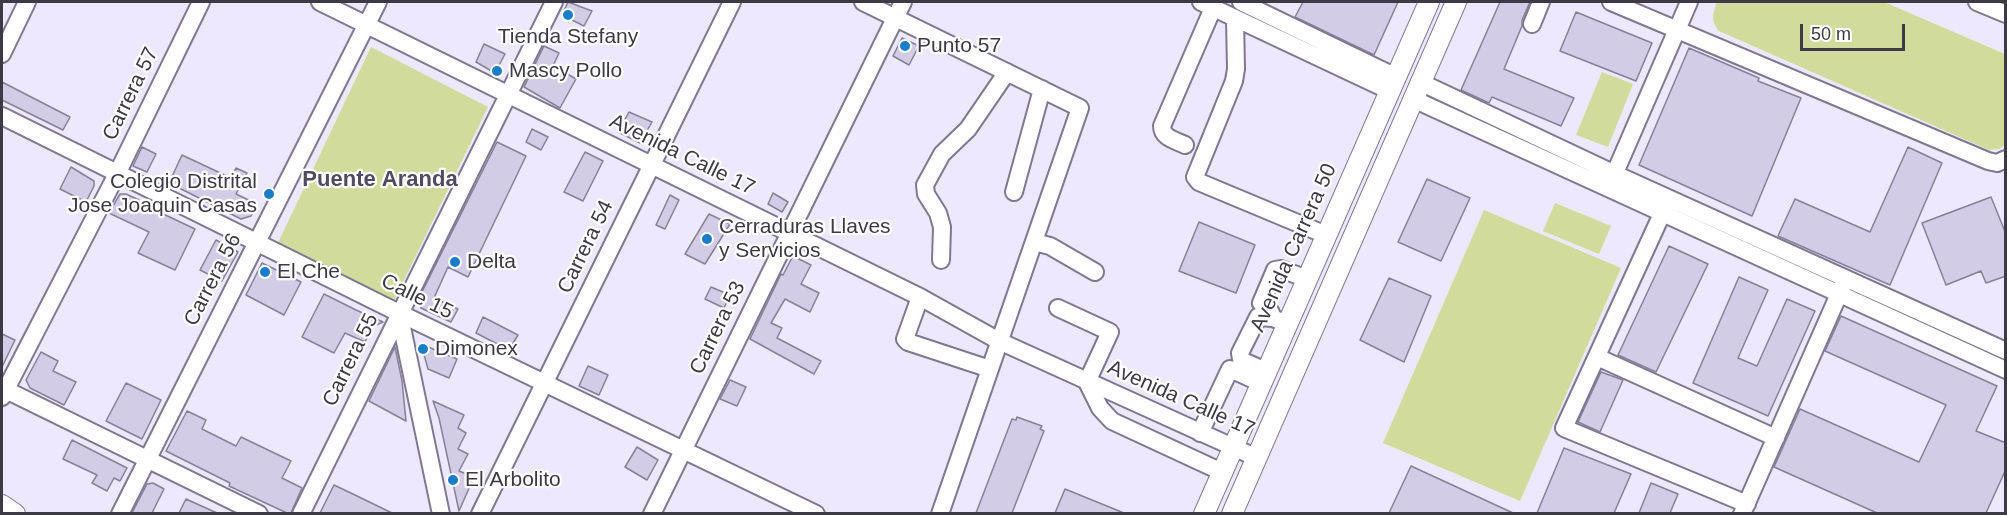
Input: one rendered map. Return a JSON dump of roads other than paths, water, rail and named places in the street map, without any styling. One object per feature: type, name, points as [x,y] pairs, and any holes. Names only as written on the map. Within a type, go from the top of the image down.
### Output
[{"type":"main road","name":"Avenida Carrera 50","points":[[1204,513],[1264,377],[1280,321],[1307,279],[1429,2]]},
{"type":"main road","points":[[1232,513],[1456,2]]},
{"type":"main road","points":[[2,505],[15,513]]},
{"type":"street","points":[[2,54],[27,2]]},
{"type":"street","name":"Carrera 57","points":[[3,392],[117,174],[201,2]]},
{"type":"street","name":"Avenida Calle 17","points":[[320,2],[920,297],[999,341],[1255,457]]},
{"type":"street","name":"Carrera 56","points":[[120,513],[378,2]]},
{"type":"street","name":"Carrera 55","points":[[301,513],[554,2]]},
{"type":"street","name":"Carrera 54","points":[[480,513],[732,2]]},
{"type":"street","points":[[863,2],[1080,108],[939,513]]},
{"type":"street","name":"Carrera 53","points":[[652,513],[903,2]]},
{"type":"street","points":[[1241,2],[1393,84]]},
{"type":"street","points":[[1532,24],[1541,2]]},
{"type":"street","points":[[1611,2],[1988,161],[1997,163],[2006,159]]},
{"type":"street","points":[[1612,181],[1689,2]]},
{"type":"street","points":[[1977,2],[2006,14]]},
{"type":"street","points":[[1185,145],[1165,136],[1162,126],[1207,5],[1393,84]]},
{"type":"street","points":[[1235,18],[1236,69],[1234,81],[1195,177],[1198,182],[1326,235]]},
{"type":"street","points":[[942,260],[942,227],[938,213],[926,194],[926,185],[942,154],[968,129],[1007,72]]},
{"type":"street","points":[[1014,192],[1042,89]]},
{"type":"street","points":[[1417,90],[1843,286],[2006,351]]},
{"type":"street","name":"Calle 15","points":[[2,116],[544,384],[816,513]]},
{"type":"street","points":[[1666,206],[1564,428],[1744,509],[1843,286]]},
{"type":"street","points":[[1034,242],[1050,246],[1095,272]]},
{"type":"street","points":[[1280,321],[1261,303],[1275,270],[1281,269],[1307,279]]},
{"type":"street","points":[[1843,286],[2006,370]]},
{"type":"street","points":[[920,297],[905,339],[908,342],[990,369]]},
{"type":"street","points":[[1058,308],[1110,332],[1087,382]]},
{"type":"street","points":[[399,313],[441,513]]},
{"type":"street","points":[[1264,377],[1240,356],[1258,317],[1280,321]]},
{"type":"street","points":[[1597,357],[1776,438]]},
{"type":"street","points":[[1200,432],[1230,369],[1264,377]]},
{"type":"street","name":"Avenida Calle 17","points":[[1087,382],[1100,408],[1112,421],[1222,472]]},
{"type":"street","points":[[3,392],[259,513]]},
{"type":"place","name":"Tienda Stefany","points":[[568,15]]},
{"type":"place","name":"Punto 57","points":[[905,46]]},
{"type":"place","name":"Mascy Pollo","points":[[497,71]]},
{"type":"place","name":"Colegio Distrital Jose Joaquin Casas","points":[[269,194]]},
{"type":"place","name":"Cerraduras Llaves y Servicios","points":[[707,239]]},
{"type":"place","name":"Delta","points":[[455,262]]},
{"type":"place","name":"El Che","points":[[265,272]]},
{"type":"place","name":"Dimonex","points":[[423,349]]},
{"type":"place","name":"El Arbolito","points":[[453,480]]},
{"type":"district","name":"Puente Aranda","points":[[380,180]]}]
